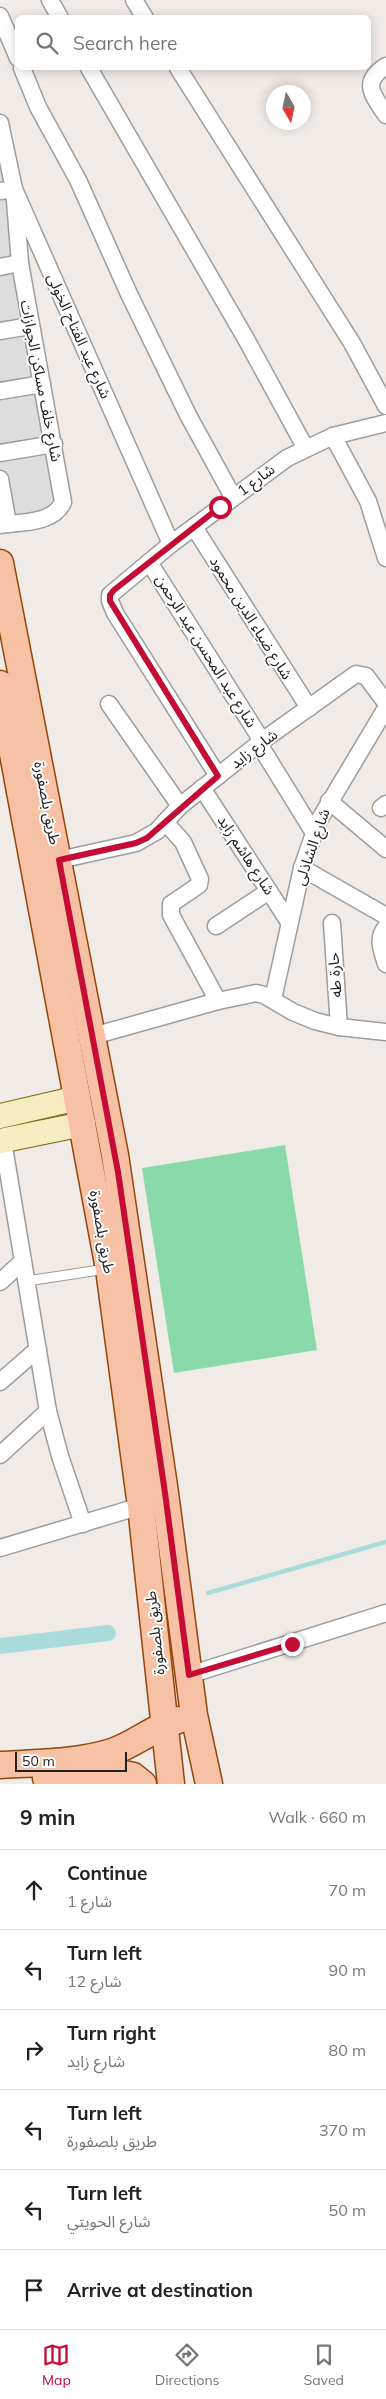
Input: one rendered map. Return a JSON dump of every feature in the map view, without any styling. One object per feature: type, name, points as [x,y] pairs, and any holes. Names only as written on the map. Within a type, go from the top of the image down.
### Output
[{"type":"main road","name":"طريق بلصفورة","points":[[0,563],[28,770],[82,1124],[109,1269],[141,1506],[171,1784]]},
{"type":"main road","name":"طريق بلصفورة","points":[[0,684],[59,860],[93,1036],[134,1274],[194,1715],[209,1784]]},
{"type":"main road","points":[[0,1116],[78,1098]]},
{"type":"main road","points":[[2,1141],[82,1124]]},
{"type":"main road","points":[[0,1765],[112,1752],[140,1740],[164,1724],[194,1715]]},
{"type":"main road","points":[[0,1780],[124,1774],[133,1776],[143,1784]]},
{"type":"street","points":[[50,0],[58,15]]},
{"type":"street","points":[[134,0],[143,15]]},
{"type":"street","points":[[0,16],[15,51]]},
{"type":"street","points":[[386,66],[376,72],[371,86],[371,92],[386,115]]},
{"type":"street","points":[[23,70],[38,107],[78,180],[129,294],[184,406],[233,498]]},
{"type":"street","points":[[90,70],[246,339],[305,447]]},
{"type":"street","points":[[179,70],[352,343],[386,406]]},
{"type":"street","name":"شارع عبد الفتاح الخولى","points":[[0,124],[7,190],[171,544]]},
{"type":"street","name":"شارع خلف مساكن الجوازات","points":[[4,524],[48,517],[60,509],[63,494],[30,326],[7,190]]},
{"type":"street","points":[[0,267],[20,263]]},
{"type":"street","points":[[0,331],[30,326]]},
{"type":"street","points":[[0,391],[42,384]]},
{"type":"street","name":"شارع 1","points":[[218,776],[112,608],[110,595],[171,544],[268,470],[305,447],[333,436],[386,423]]},
{"type":"street","points":[[333,436],[368,502],[386,558]]},
{"type":"street","points":[[0,453],[54,444]]},
{"type":"street","points":[[0,479],[4,524]]},
{"type":"street","name":"شارع ضياء الدين محمود","points":[[194,527],[308,708]]},
{"type":"street","name":"شارع عبد المحسن عبد الرحمن","points":[[149,562],[314,833]]},
{"type":"street","name":"شارع زايد","points":[[59,860],[136,843],[147,838],[180,806],[260,742],[356,674],[366,676],[385,711]]},
{"type":"street","points":[[109,704],[180,806]]},
{"type":"street","name":"شارع الشاذلى","points":[[273,999],[302,868],[314,833],[329,801],[385,711]]},
{"type":"street","name":"شارع هاشم زايد","points":[[202,788],[290,922]]},
{"type":"street","points":[[329,801],[386,849]]},
{"type":"street","points":[[165,822],[184,842],[200,879],[199,885],[171,904],[171,915],[218,1001]]},
{"type":"street","points":[[302,868],[386,916]]},
{"type":"street","points":[[216,926],[269,890]]},
{"type":"street","name":"حارة طه","points":[[332,923],[339,1027]]},
{"type":"street","points":[[386,927],[380,942],[386,964]]},
{"type":"street","points":[[93,1036],[218,1001],[256,994],[273,999],[304,1016],[339,1027],[386,1032]]},
{"type":"street","points":[[2,1141],[6,1200],[27,1281],[48,1411],[60,1456],[84,1524]]},
{"type":"street","points":[[0,1282],[23,1261]]},
{"type":"street","points":[[0,1382],[38,1349]]},
{"type":"street","points":[[0,1455],[48,1411]]},
{"type":"street","points":[[0,1548],[141,1506]]},
{"type":"street","points":[[187,1665],[386,1613]]},
{"type":"lane","points":[[27,1281],[109,1269]]},
{"type":"shaded area","points":[[0,135],[56,474],[55,508],[0,522]]},
{"type":"green space","points":[[285,1145],[317,1350],[174,1373],[142,1168]]},
{"type":"waterway","points":[[208,1593],[386,1542]]},
{"type":"waterway","points":[[0,1646],[108,1633]]},
{"type":"route","points":[[220,507],[171,544],[110,595],[112,608],[218,776],[180,806],[157,831],[147,838],[136,843],[59,860],[118,1172],[165,1493],[189,1675],[292,1644]]}]
